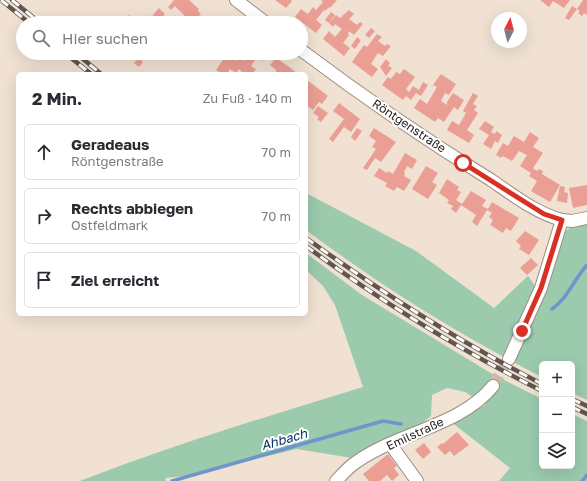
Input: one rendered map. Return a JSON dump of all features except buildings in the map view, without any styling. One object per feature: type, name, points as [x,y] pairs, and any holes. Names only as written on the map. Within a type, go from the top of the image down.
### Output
[{"type":"street","points":[[236,0],[257,16]]},
{"type":"street","name":"Röntgenstraße","points":[[308,55],[331,73],[463,163],[544,214],[562,220]]},
{"type":"street","points":[[509,358],[541,288],[562,220],[572,221],[587,218]]},
{"type":"street","name":"Emilstraße","points":[[336,481],[351,466],[475,404],[493,386]]},
{"type":"street","points":[[391,445],[417,481]]},
{"type":"green space","points":[[308,194],[416,251],[494,308],[528,276],[543,297],[564,232],[574,225],[587,224],[587,400],[575,394],[575,361],[539,361],[539,375],[451,327],[363,271],[308,232]]},
{"type":"green space","points":[[308,254],[362,295],[494,375],[474,398],[465,392],[447,388],[432,395],[431,416],[417,427],[352,458],[297,449],[185,476],[165,478],[166,481],[80,481],[185,443],[363,387],[335,305],[323,286],[308,272]]},
{"type":"green space","points":[[496,376],[539,398],[539,469],[575,469],[575,415],[587,421],[587,481],[499,481],[510,468],[450,421],[484,406]]},
{"type":"waterway","name":"Ahbach","points":[[552,309],[558,305],[567,294],[582,270],[587,265]]},
{"type":"waterway","name":"Ahbach","points":[[172,481],[383,421],[401,424]]},
{"type":"waterway","points":[[582,481],[587,475]]},
{"type":"tunnel","points":[[493,386],[509,359]]},
{"type":"railway","points":[[1,0],[20,16]]},
{"type":"railway","points":[[12,0],[31,16]]},
{"type":"railway","points":[[74,60],[89,72]]},
{"type":"railway","points":[[84,60],[99,72]]},
{"type":"railway","points":[[308,239],[421,316],[539,382]]},
{"type":"railway","points":[[308,247],[421,324],[481,359],[539,389]]},
{"type":"railway","points":[[575,400],[587,406]]},
{"type":"railway","points":[[575,408],[587,414]]},
{"type":"route","points":[[463,163],[544,214],[562,220],[541,288],[531,314],[522,331]]}]
